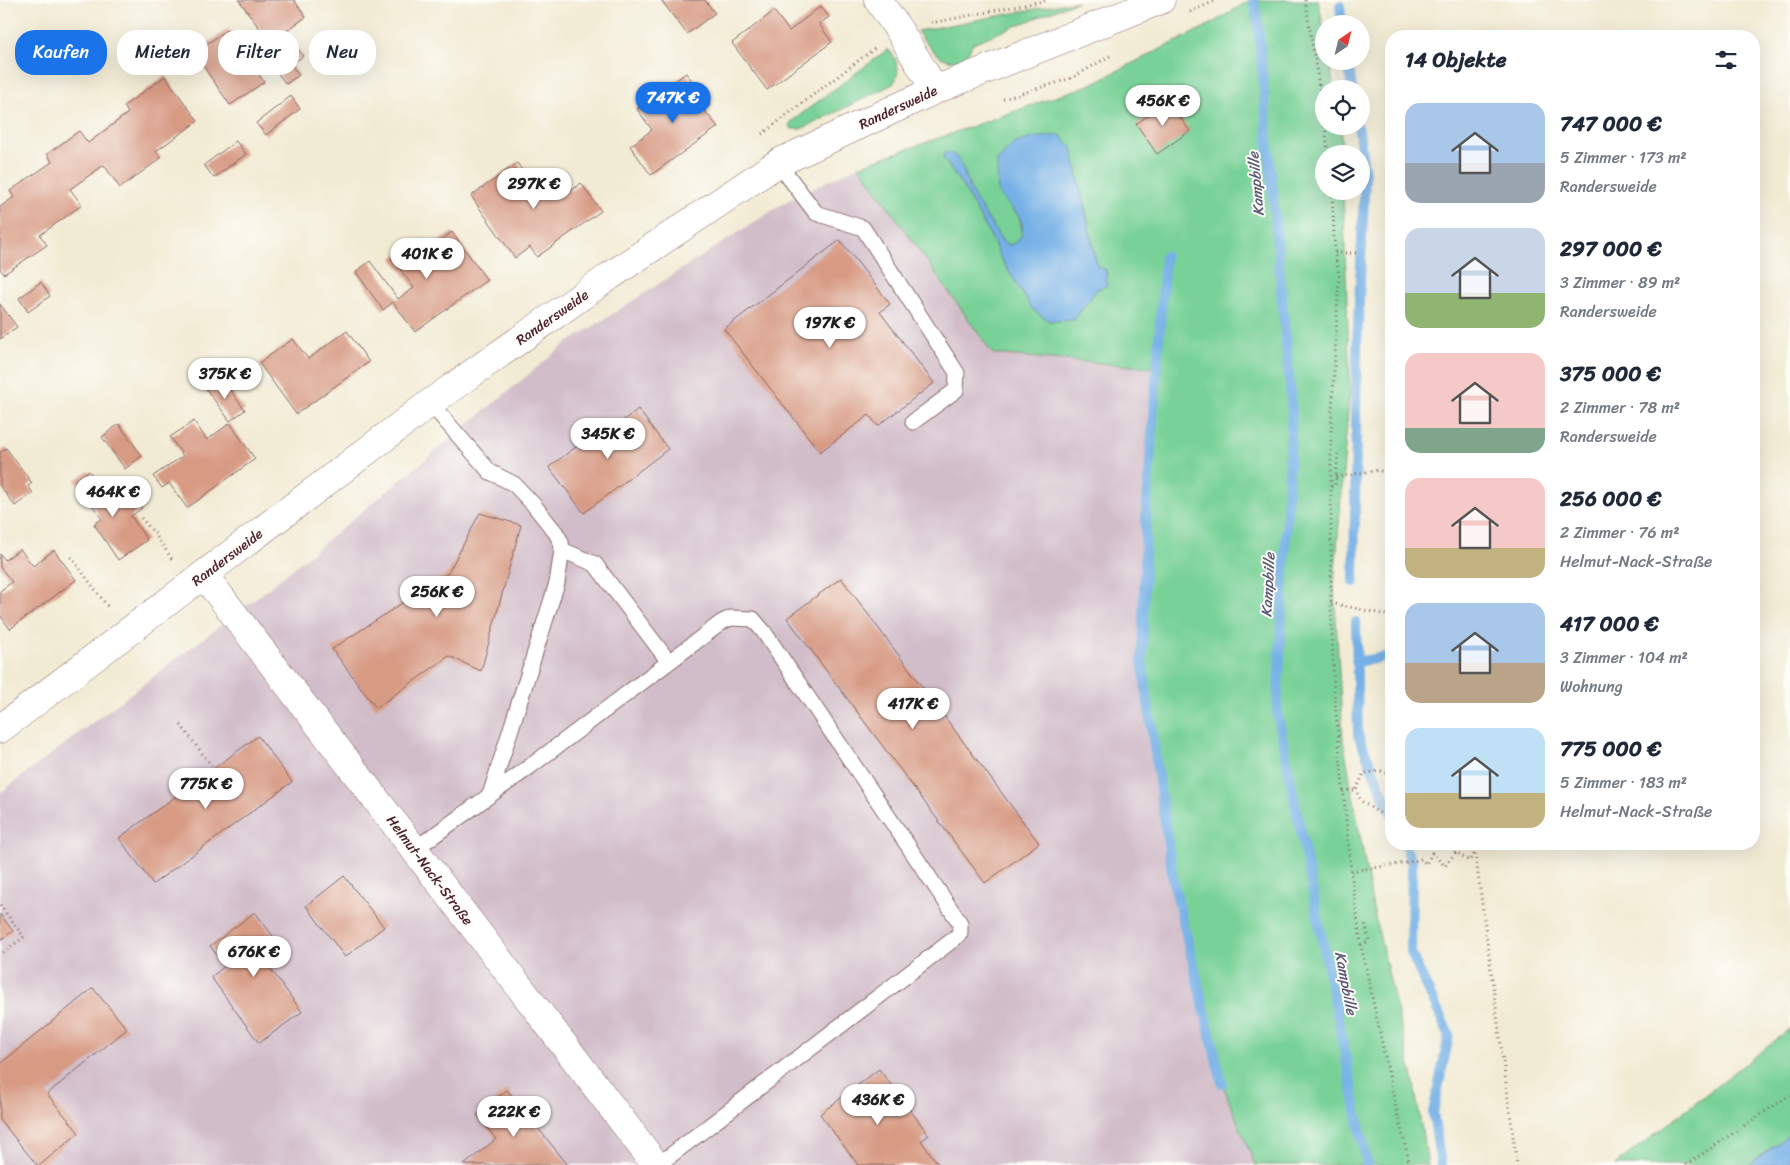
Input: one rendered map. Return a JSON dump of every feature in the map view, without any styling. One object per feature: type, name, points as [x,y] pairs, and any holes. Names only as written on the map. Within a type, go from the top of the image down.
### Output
[{"type":"street","points":[[878,0],[899,30],[935,90]]},
{"type":"street","name":"Randersweide","points":[[0,729],[430,403],[610,276],[778,162],[935,90],[1161,0]]},
{"type":"street","name":"Helmut-Nack-Straße","points":[[197,580],[415,849],[657,1165]]},
{"type":"lane","points":[[778,162],[816,213],[863,228],[957,373],[956,390],[914,422]]},
{"type":"lane","points":[[430,403],[490,472],[514,484],[533,504],[561,542],[562,550],[557,583],[490,795]]},
{"type":"lane","points":[[562,550],[595,564],[669,662]]},
{"type":"lane","points":[[415,849],[722,622],[731,618],[753,619],[764,632],[960,924],[960,933],[657,1165]]},
{"type":"path","points":[[1188,14],[1217,0]]},
{"type":"path","points":[[1305,0],[1318,80]]},
{"type":"path","points":[[999,101],[1072,78],[1113,55]]},
{"type":"path","points":[[1332,200],[1335,253],[1339,276],[1331,461],[1330,603],[1334,692],[1351,870],[1361,945],[1410,1165]]},
{"type":"path","points":[[1335,253],[1358,253]]},
{"type":"path","points":[[1331,487],[1335,485],[1338,454]]},
{"type":"path","points":[[1331,461],[1337,461]]},
{"type":"path","points":[[1336,477],[1378,470],[1385,473]]},
{"type":"path","points":[[141,518],[197,580]]},
{"type":"path","points":[[72,557],[127,633]]},
{"type":"path","points":[[1330,603],[1385,615]]},
{"type":"path","points":[[181,725],[213,768]]},
{"type":"path","points":[[1385,773],[1381,771],[1364,773],[1356,790],[1361,801],[1382,815],[1385,815]]},
{"type":"path","points":[[1343,791],[1356,790]]},
{"type":"path","points":[[1475,850],[1517,1163],[1512,1165]]},
{"type":"path","points":[[1351,870],[1421,860],[1426,864],[1432,853],[1445,866],[1456,852],[1469,861],[1476,853]]},
{"type":"path","points":[[0,905],[24,937],[0,955]]},
{"type":"path","points":[[1361,945],[1369,941],[1365,923]]},
{"type":"path","points":[[1360,934],[1367,932]]},
{"type":"path","points":[[1686,1165],[1790,1095]]},
{"type":"shaded area","points":[[859,166],[993,354],[1157,368],[1146,517],[1142,661],[1173,880],[1222,1083],[1255,1165],[0,1165],[0,793],[262,594],[563,346],[787,201]]},
{"type":"green space","points":[[1250,0],[1318,0],[1321,15],[1315,15],[1315,70],[1331,70],[1332,80],[1315,80],[1315,135],[1341,135],[1342,145],[1315,145],[1315,200],[1343,200],[1350,386],[1334,585],[1343,739],[1373,908],[1412,1073],[1428,1165],[1255,1165],[1222,1083],[1173,880],[1142,661],[1146,517],[1157,368],[993,354],[859,166],[1089,85],[1209,25]],"holes":[[[943,158],[956,158],[967,178],[971,193],[1003,242],[1010,245],[1017,242],[1023,234],[1019,216],[1010,208],[1083,196],[1097,266],[1106,270],[1106,286],[1097,289],[1074,320],[1049,321],[1032,308],[999,255],[993,240],[962,185]]]},
{"type":"green space","points":[[1078,1],[973,43],[966,55],[958,60],[950,60],[937,54],[917,31]]},
{"type":"green space","points":[[888,49],[894,57],[898,70],[893,84],[810,125],[800,129],[792,129],[789,126],[792,121]]},
{"type":"green space","points":[[1790,1029],[1790,1134],[1749,1165],[1615,1165]]},
{"type":"water","points":[[1060,135],[1072,148],[1097,266],[1106,270],[1107,286],[1097,289],[1074,320],[1049,321],[1032,309],[999,255],[993,240],[962,185],[943,157],[944,153],[949,153],[959,160],[976,201],[1003,242],[1010,245],[1017,242],[1022,234],[1022,224],[1019,216],[998,193],[997,161],[1013,144],[1032,138]]},
{"type":"water","points":[[1790,1134],[1790,1165],[1749,1165]]},
{"type":"building","points":[[239,0],[294,0],[306,17],[288,30],[261,30]]},
{"type":"building","points":[[661,0],[705,0],[715,13],[687,34]]},
{"type":"building","points":[[821,6],[829,17],[819,24],[832,42],[767,90],[732,43],[774,11],[789,31]]},
{"type":"building","points":[[218,36],[218,75],[259,75],[264,82],[230,105],[208,73],[208,43]]},
{"type":"building","points":[[299,51],[303,56],[299,59]]},
{"type":"building","points":[[686,73],[710,105],[704,110],[718,127],[651,175],[630,146],[652,130],[637,109]]},
{"type":"building","points":[[279,75],[299,75],[286,84]]},
{"type":"building","points":[[165,76],[198,121],[156,151],[161,158],[120,188],[104,165],[70,189],[82,205],[40,235],[47,245],[4,274],[0,269],[0,207],[14,197],[10,191],[52,162],[47,154],[79,131],[88,143],[128,113],[124,106]]},
{"type":"building","points":[[291,96],[300,109],[266,135],[256,123]]},
{"type":"building","points":[[1169,101],[1190,131],[1157,154],[1136,124]]},
{"type":"building","points":[[236,141],[246,154],[214,178],[204,165]]},
{"type":"building","points":[[517,163],[535,188],[557,172],[571,191],[581,183],[601,211],[537,257],[530,247],[515,258],[471,196]]},
{"type":"building","points":[[452,232],[487,280],[415,332],[393,302],[383,310],[356,272],[370,261],[398,299],[414,288],[392,258],[415,242],[423,253]]},
{"type":"building","points":[[840,240],[890,304],[880,312],[934,383],[878,426],[869,415],[820,452],[724,329]]},
{"type":"building","points":[[41,282],[50,296],[28,312],[19,298]]},
{"type":"building","points":[[0,304],[17,327],[0,339]]},
{"type":"building","points":[[347,331],[369,362],[296,414],[259,363],[293,339],[308,359]]},
{"type":"building","points":[[221,378],[245,410],[230,421],[206,389]]},
{"type":"building","points":[[638,409],[668,449],[584,513],[549,467],[600,429],[605,434]]},
{"type":"building","points":[[194,421],[207,440],[230,423],[255,459],[187,508],[169,483],[162,488],[153,476],[183,456],[170,437]]},
{"type":"building","points":[[119,424],[142,456],[125,469],[102,437]]},
{"type":"building","points":[[6,448],[32,483],[28,486],[33,493],[15,506],[0,486],[0,453]]},
{"type":"building","points":[[89,471],[116,509],[133,497],[142,508],[131,516],[147,540],[118,560],[94,524],[102,519],[75,480]]},
{"type":"building","points":[[480,513],[521,525],[481,671],[449,656],[376,708],[332,649],[448,573]]},
{"type":"building","points":[[20,549],[33,566],[54,550],[76,580],[10,629],[0,615],[0,591],[12,582],[0,567],[0,554],[5,560]]},
{"type":"building","points":[[841,578],[1039,843],[985,883],[787,618]]},
{"type":"building","points":[[258,736],[292,782],[153,884],[119,838]]},
{"type":"building","points":[[344,876],[384,927],[345,957],[306,906]]},
{"type":"building","points":[[255,912],[287,955],[270,968],[302,1012],[259,1043],[211,977],[225,966],[210,946]]},
{"type":"building","points":[[0,914],[13,931],[0,940]]},
{"type":"building","points":[[93,988],[127,1029],[47,1094],[79,1133],[40,1165],[37,1165],[0,1120],[0,1064]]},
{"type":"building","points":[[879,1069],[929,1135],[921,1141],[939,1165],[858,1165],[820,1114]]},
{"type":"building","points":[[507,1090],[568,1165],[464,1165],[496,1139],[477,1115]]},
{"type":"waterway","name":"Kampbille","points":[[1254,0],[1258,25],[1292,412],[1277,712],[1367,1165]]},
{"type":"waterway","points":[[1340,6],[1341,15]]},
{"type":"waterway","points":[[1349,70],[1351,80]]},
{"type":"waterway","points":[[1354,582],[1357,346],[1365,175],[1359,135]]},
{"type":"waterway","points":[[1165,256],[1146,517],[1142,661],[1173,880],[1222,1083]]},
{"type":"waterway","points":[[1356,622],[1358,735],[1385,799]]},
{"type":"waterway","points":[[1356,662],[1385,657]]},
{"type":"waterway","points":[[1407,850],[1412,862],[1411,953],[1449,1035],[1433,1113],[1441,1165]]}]
